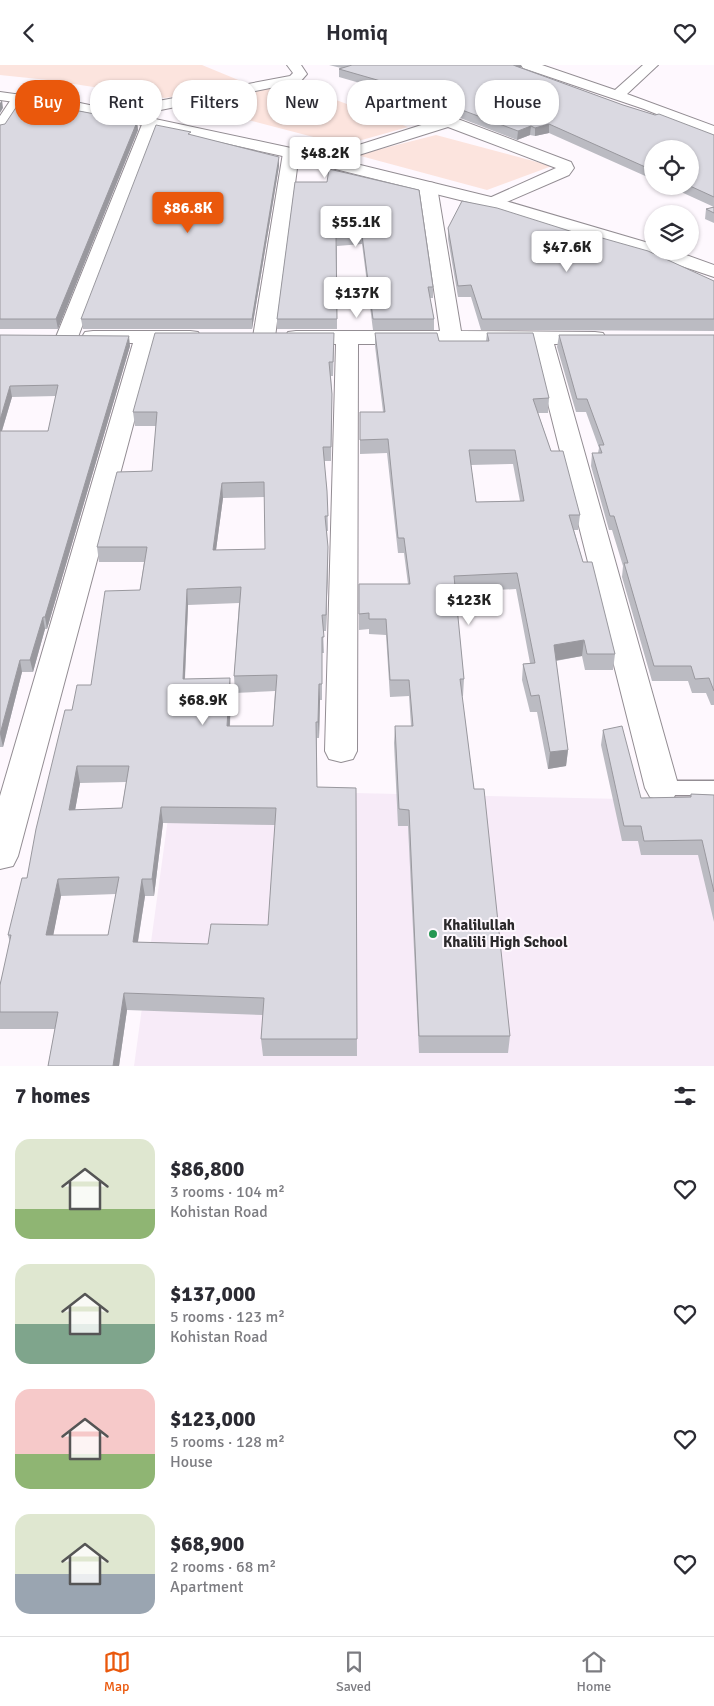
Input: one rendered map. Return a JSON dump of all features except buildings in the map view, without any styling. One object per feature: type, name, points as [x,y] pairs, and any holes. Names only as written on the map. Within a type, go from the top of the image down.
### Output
[{"type":"street","points":[[162,106],[295,79],[300,75],[294,65]]},
{"type":"street","points":[[528,65],[617,95],[714,132]]},
{"type":"street","points":[[617,95],[651,65]]},
{"type":"street","points":[[0,96],[15,98]]},
{"type":"street","points":[[0,128],[15,104]]},
{"type":"street","points":[[162,124],[291,153],[321,162],[493,203],[644,248]]},
{"type":"street","points":[[150,125],[57,337],[205,337]]},
{"type":"street","points":[[321,162],[438,125]]},
{"type":"street","points":[[456,125],[566,168],[493,203]]},
{"type":"street","points":[[291,153],[254,337],[618,339]]},
{"type":"street","points":[[428,187],[452,338]]},
{"type":"street","points":[[682,260],[714,271]]},
{"type":"street","points":[[0,856],[146,337]]},
{"type":"street","points":[[341,751],[347,337]]},
{"type":"street","points":[[542,338],[662,788]]},
{"type":"lane","points":[[662,788],[714,788]]},
{"type":"shaded area","points":[[0,65],[202,65],[238,80],[172,80],[172,97],[165,98],[162,98],[162,80],[90,80],[90,86],[80,85],[80,80],[48,80],[0,75]]},
{"type":"shaded area","points":[[267,89],[267,125],[257,122],[257,91]]},
{"type":"shaded area","points":[[337,100],[347,104],[347,125],[403,125],[408,127],[344,145],[267,125],[337,125]]},
{"type":"shaded area","points":[[436,135],[552,166],[487,190],[357,155]]},
{"type":"shaded area","name":"Khalilullah Khalili High School","points":[[172,789],[714,801],[714,1066],[134,1066]]},
{"type":"place","name":"Khalilullah Khalili High School","points":[[433,934]]}]
